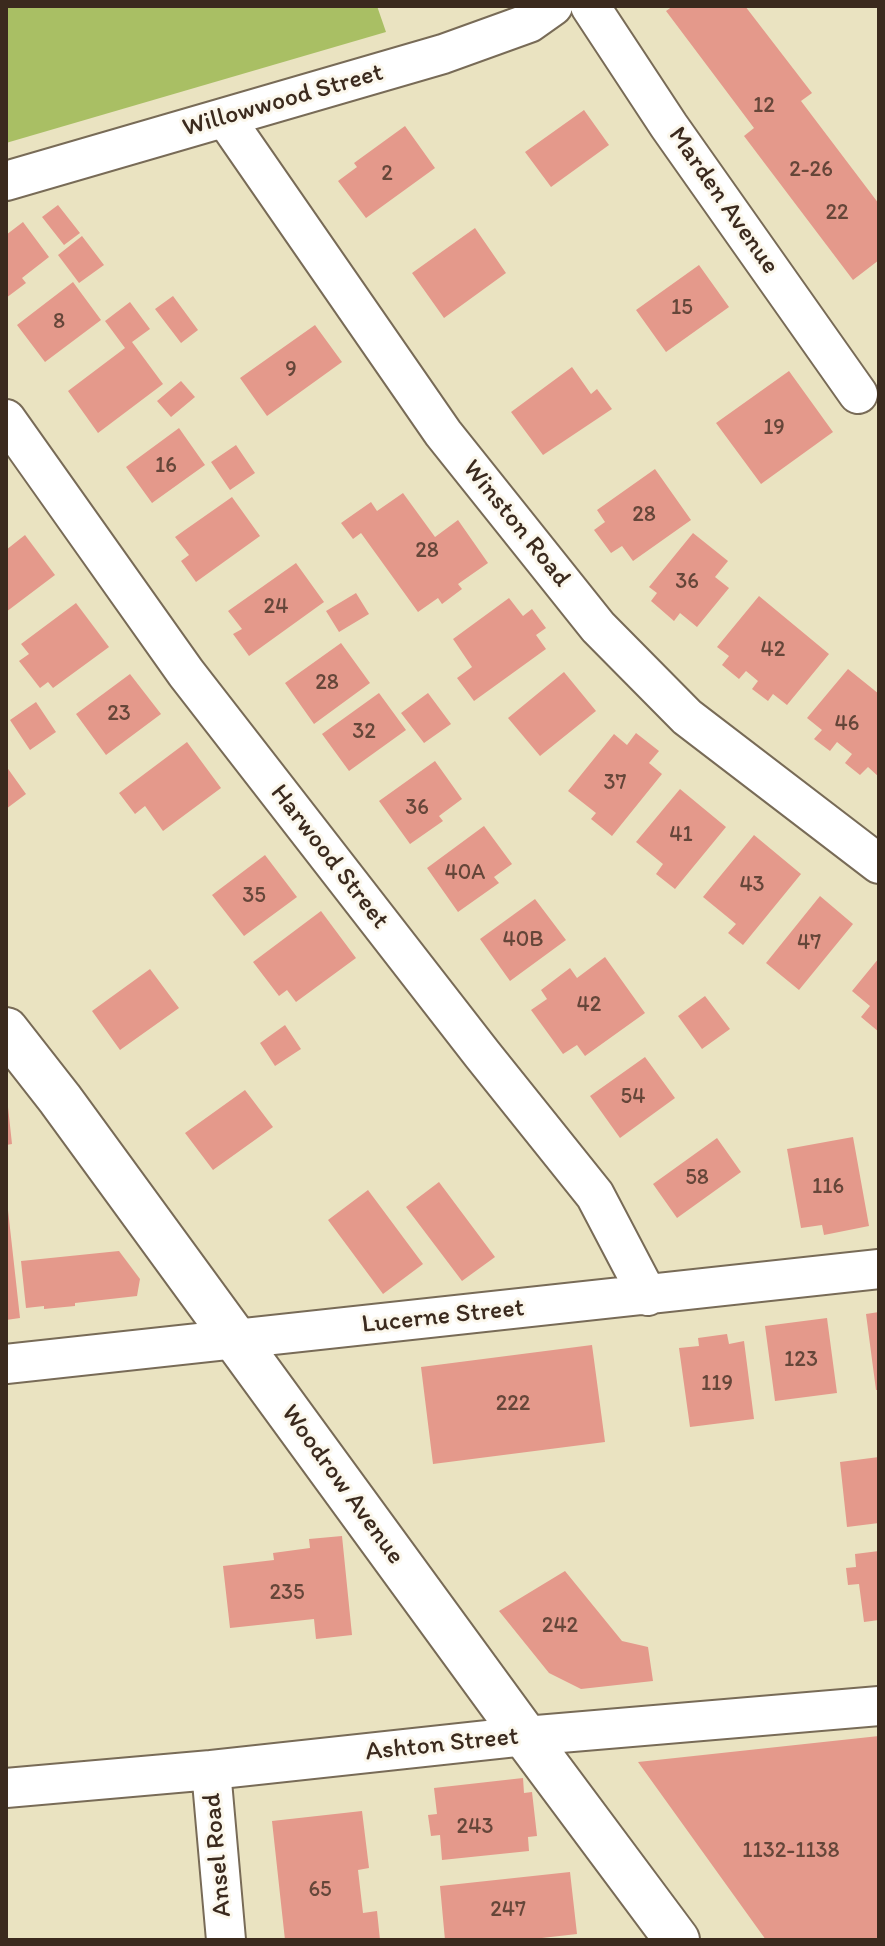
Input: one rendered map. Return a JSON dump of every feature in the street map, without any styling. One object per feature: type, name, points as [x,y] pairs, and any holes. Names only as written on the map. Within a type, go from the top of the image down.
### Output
[{"type":"street","name":"Willowwood Street","points":[[6,181],[443,54],[529,23],[553,6]]},
{"type":"street","name":"Marden Avenue","points":[[590,6],[669,126],[858,394]]},
{"type":"street","name":"Winston Road","points":[[225,118],[443,433],[598,627],[687,717],[879,864]]},
{"type":"street","name":"Harwood Street","points":[[6,419],[186,673],[595,1195],[648,1296]]},
{"type":"street","name":"Woodrow Avenue","points":[[6,1030],[60,1099],[677,1940]]},
{"type":"street","name":"Lucerne Street","points":[[6,1364],[879,1269]]},
{"type":"street","name":"Ashton Street","points":[[6,1788],[211,1770],[525,1736],[879,1706]]},
{"type":"street","name":"Ansel Road","points":[[211,1770],[226,1940]]},
{"type":"green space","points":[[6,6],[377,6],[386,32],[6,143]]},
{"type":"building","points":[[673,6],[745,6],[812,93],[801,101],[879,204],[879,260],[853,280],[744,136],[754,128],[666,11]]},
{"type":"building","points":[[584,110],[609,145],[551,187],[525,152]]},
{"type":"building","points":[[405,126],[435,168],[366,218],[338,181],[357,167],[354,163]]},
{"type":"building","points":[[58,205],[80,233],[64,245],[42,217]]},
{"type":"building","points":[[23,222],[49,257],[22,278],[26,283],[6,298],[6,235]]},
{"type":"building","points":[[475,228],[506,273],[444,318],[412,273]]},
{"type":"building","points":[[82,236],[104,265],[79,283],[58,255]]},
{"type":"building","points":[[699,265],[729,307],[666,352],[636,310]]},
{"type":"building","points":[[73,282],[101,320],[45,362],[17,325]]},
{"type":"building","points":[[173,296],[198,330],[181,343],[155,309]]},
{"type":"building","points":[[130,302],[150,329],[132,342],[163,384],[98,433],[68,391],[125,348],[105,321]]},
{"type":"building","points":[[315,325],[342,362],[267,416],[240,378]]},
{"type":"building","points":[[572,367],[591,394],[597,389],[612,409],[543,455],[511,412]]},
{"type":"building","points":[[789,371],[833,432],[761,484],[716,423]]},
{"type":"building","points":[[181,381],[195,397],[171,417],[157,401]]},
{"type":"building","points":[[179,428],[205,465],[152,503],[126,467]]},
{"type":"building","points":[[236,445],[255,473],[230,490],[211,462]]},
{"type":"building","points":[[655,469],[691,520],[633,561],[622,546],[611,553],[594,530],[605,522],[597,510]]},
{"type":"building","points":[[403,493],[435,537],[458,520],[488,563],[458,584],[462,589],[442,604],[438,598],[418,612],[361,533],[353,539],[341,523],[371,502],[377,511]]},
{"type":"building","points":[[232,497],[260,536],[196,582],[181,561],[189,555],[175,537]]},
{"type":"building","points":[[693,533],[728,561],[715,577],[729,588],[697,627],[680,613],[674,621],[651,601],[657,593],[649,587]]},
{"type":"building","points":[[25,535],[55,575],[6,612],[6,550]]},
{"type":"building","points":[[296,563],[324,602],[249,656],[233,634],[242,629],[228,611]]},
{"type":"building","points":[[356,593],[369,614],[339,632],[326,611]]},
{"type":"building","points":[[759,596],[829,654],[787,705],[773,694],[768,701],[752,689],[758,681],[746,671],[739,679],[722,665],[729,656],[717,647]]},
{"type":"building","points":[[509,598],[523,616],[532,609],[546,628],[536,635],[546,649],[474,701],[457,678],[472,667],[453,639]]},
{"type":"building","points":[[76,603],[109,647],[53,688],[48,682],[40,688],[19,661],[29,654],[21,644]]},
{"type":"building","points":[[341,643],[370,683],[314,724],[285,683]]},
{"type":"building","points":[[848,669],[879,694],[879,777],[868,767],[860,775],[845,763],[852,754],[837,742],[830,751],[814,739],[822,730],[807,718]]},
{"type":"building","points":[[564,672],[596,711],[540,756],[508,718]]},
{"type":"building","points":[[130,674],[161,714],[106,755],[76,714]]},
{"type":"building","points":[[379,693],[406,730],[349,771],[322,734]]},
{"type":"building","points":[[428,693],[451,724],[424,743],[401,713]]},
{"type":"building","points":[[36,702],[56,732],[30,750],[10,720]]},
{"type":"building","points":[[636,733],[659,751],[649,763],[662,774],[612,836],[591,819],[596,813],[568,791],[614,734],[627,745]]},
{"type":"building","points":[[187,742],[221,788],[163,831],[145,806],[135,814],[119,793]]},
{"type":"building","points":[[435,761],[462,799],[439,816],[443,821],[410,844],[379,801]]},
{"type":"building","points":[[6,766],[26,794],[6,809]]},
{"type":"building","points":[[680,789],[726,827],[675,889],[656,874],[663,864],[636,842]]},
{"type":"building","points":[[484,826],[512,864],[494,877],[499,883],[458,912],[427,868]]},
{"type":"building","points":[[754,835],[801,874],[743,945],[728,933],[736,924],[703,897]]},
{"type":"building","points":[[265,855],[297,897],[244,936],[212,895]]},
{"type":"building","points":[[820,896],[853,924],[799,990],[766,963]]},
{"type":"building","points":[[535,899],[566,940],[510,981],[480,939]]},
{"type":"building","points":[[321,911],[356,958],[296,1002],[287,990],[279,996],[253,962]]},
{"type":"building","points":[[605,957],[645,1013],[585,1056],[577,1045],[563,1054],[531,1010],[547,999],[541,990],[570,968],[577,978]]},
{"type":"building","points":[[879,958],[879,1032],[861,1017],[870,1006],[852,991]]},
{"type":"building","points":[[150,969],[179,1008],[120,1050],[92,1011]]},
{"type":"building","points":[[705,996],[730,1029],[702,1049],[678,1016]]},
{"type":"building","points":[[285,1025],[301,1049],[275,1066],[260,1043]]},
{"type":"building","points":[[645,1057],[675,1098],[620,1138],[590,1096]]},
{"type":"building","points":[[245,1090],[273,1127],[213,1170],[185,1133]]},
{"type":"building","points":[[6,1108],[12,1144],[6,1145]]},
{"type":"building","points":[[853,1137],[869,1226],[824,1235],[822,1225],[801,1228],[787,1149]]},
{"type":"building","points":[[717,1138],[741,1172],[677,1218],[653,1184]]},
{"type":"building","points":[[439,1182],[495,1257],[462,1281],[406,1207]]},
{"type":"building","points":[[368,1190],[423,1264],[383,1294],[328,1220]]},
{"type":"building","points":[[6,1210],[20,1318],[6,1320]]},
{"type":"building","points":[[119,1251],[140,1279],[137,1296],[75,1303],[75,1306],[26,1308],[21,1261]]},
{"type":"building","points":[[879,1312],[879,1390],[876,1390],[866,1314]]},
{"type":"building","points":[[827,1318],[837,1393],[775,1401],[765,1326]]},
{"type":"building","points":[[727,1334],[729,1344],[744,1341],[754,1419],[690,1427],[679,1348],[699,1346],[698,1338]]},
{"type":"building","points":[[592,1345],[605,1442],[433,1464],[421,1367]]},
{"type":"building","points":[[879,1457],[879,1523],[847,1527],[840,1462]]},
{"type":"building","points":[[342,1536],[352,1635],[316,1639],[314,1619],[230,1628],[223,1566],[274,1560],[273,1553],[310,1548],[309,1539]]},
{"type":"building","points":[[879,1551],[879,1620],[864,1622],[859,1584],[848,1585],[846,1568],[856,1567],[855,1554]]},
{"type":"building","points":[[565,1571],[622,1641],[648,1647],[653,1681],[581,1689],[549,1673],[499,1611]]},
{"type":"building","points":[[879,1736],[879,1940],[766,1940],[638,1762]]},
{"type":"building","points":[[523,1778],[524,1793],[532,1792],[537,1836],[528,1837],[529,1851],[442,1860],[440,1835],[431,1836],[428,1815],[437,1814],[434,1788]]},
{"type":"building","points":[[362,1811],[369,1868],[358,1870],[363,1913],[377,1911],[380,1940],[285,1940],[272,1821]]},
{"type":"building","points":[[570,1872],[577,1934],[524,1940],[445,1940],[440,1886]]}]
